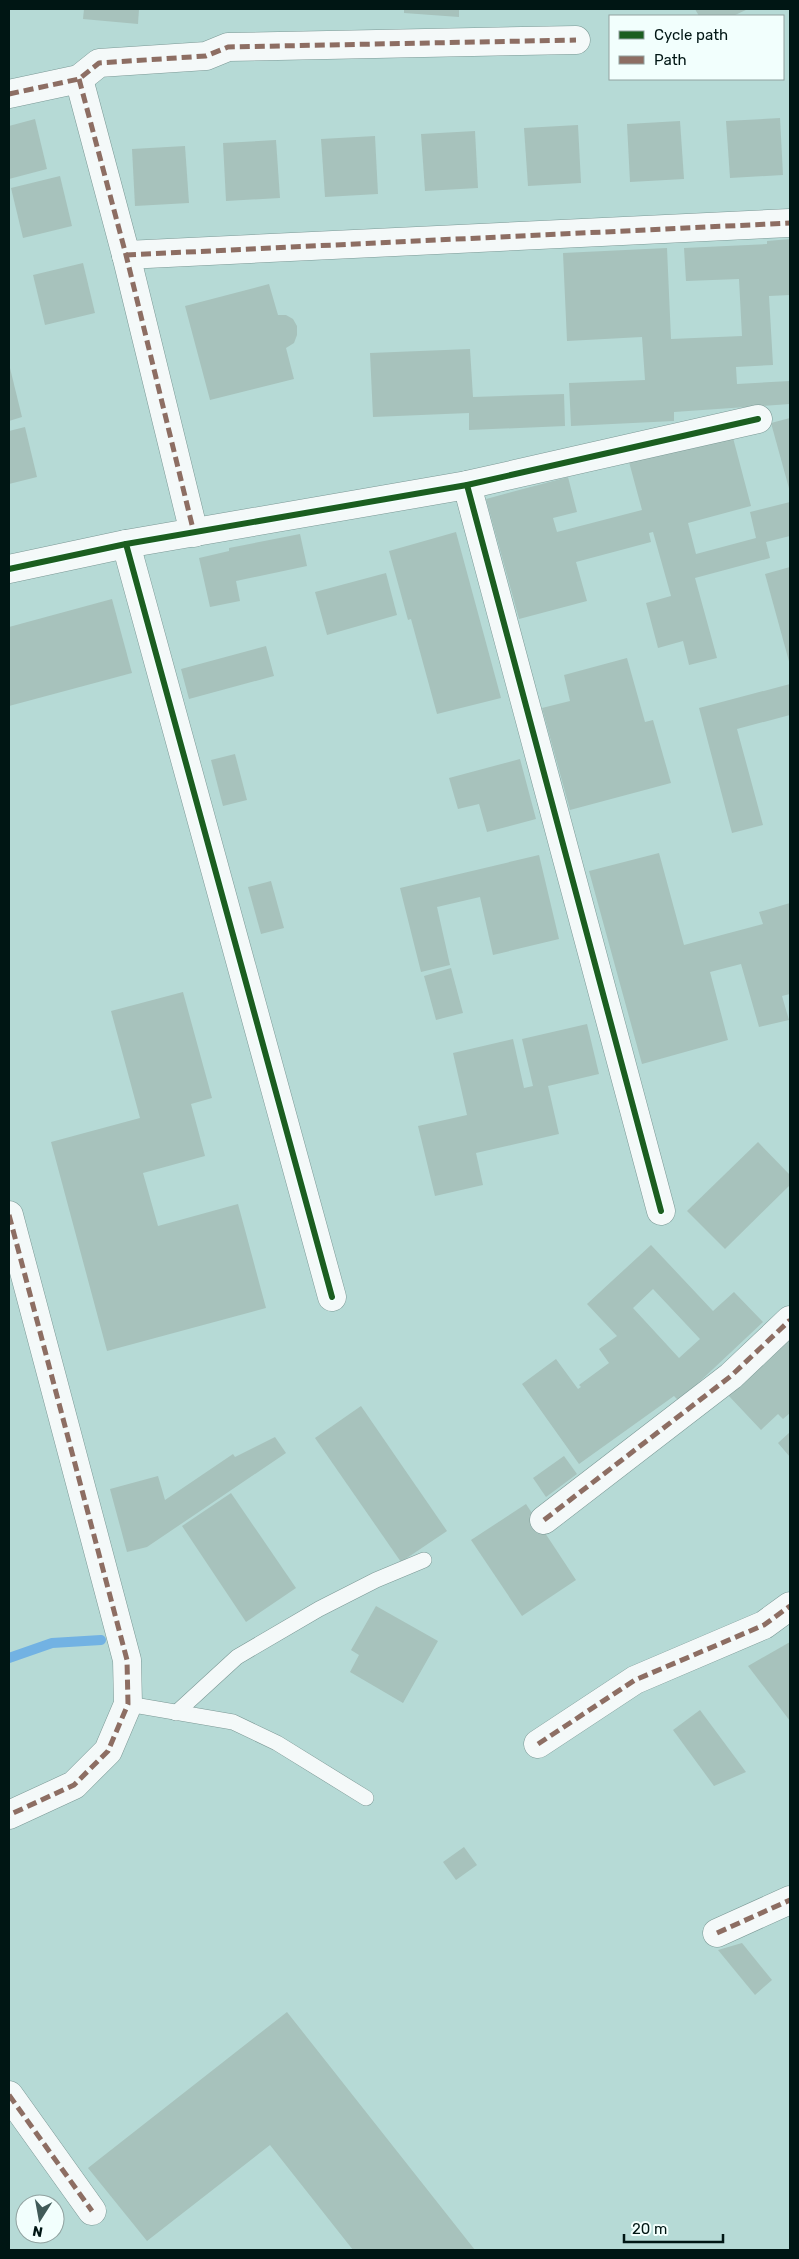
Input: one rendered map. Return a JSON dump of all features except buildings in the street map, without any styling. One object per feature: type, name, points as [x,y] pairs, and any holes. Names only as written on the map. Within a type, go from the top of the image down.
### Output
[{"type":"street","points":[[9,94],[79,79],[99,63],[206,56],[228,47],[576,40]]},
{"type":"street","points":[[79,79],[126,255],[194,533]]},
{"type":"street","points":[[126,255],[790,224]]},
{"type":"street","points":[[9,569],[126,544],[467,485],[758,419]]},
{"type":"street","points":[[467,485],[661,1211]]},
{"type":"street","points":[[126,544],[332,1297]]},
{"type":"street","points":[[9,1215],[127,1660],[128,1704],[108,1751],[74,1785],[9,1815]]},
{"type":"street","points":[[544,1520],[732,1376],[790,1320]]},
{"type":"street","points":[[538,1744],[635,1680],[764,1625],[790,1606]]},
{"type":"street","points":[[717,1933],[790,1900]]},
{"type":"street","points":[[9,2095],[92,2211]]},
{"type":"lane","points":[[176,1713],[237,1657],[376,1580],[424,1560]]},
{"type":"lane","points":[[128,1704],[233,1722],[277,1743],[366,1798]]},
{"type":"waterway","points":[[9,1658],[52,1643],[101,1640]]},
{"type":"marked path","points":[[9,94],[79,79],[99,63],[206,56],[228,47],[576,40]]},
{"type":"marked path","points":[[79,79],[126,255],[194,533]]},
{"type":"marked path","points":[[126,255],[790,223]]},
{"type":"marked path","points":[[9,1215],[127,1660],[128,1704],[108,1751],[74,1785],[9,1815]]},
{"type":"marked path","points":[[544,1520],[731,1376],[790,1320]]},
{"type":"marked path","points":[[538,1744],[635,1680],[764,1625],[790,1606]]},
{"type":"marked path","points":[[717,1933],[790,1900]]},
{"type":"marked path","points":[[9,2095],[92,2211]]},
{"type":"cycle path","points":[[9,569],[126,544],[467,485],[758,419]]},
{"type":"cycle path","points":[[467,485],[661,1211]]},
{"type":"cycle path","points":[[126,544],[332,1297]]}]
